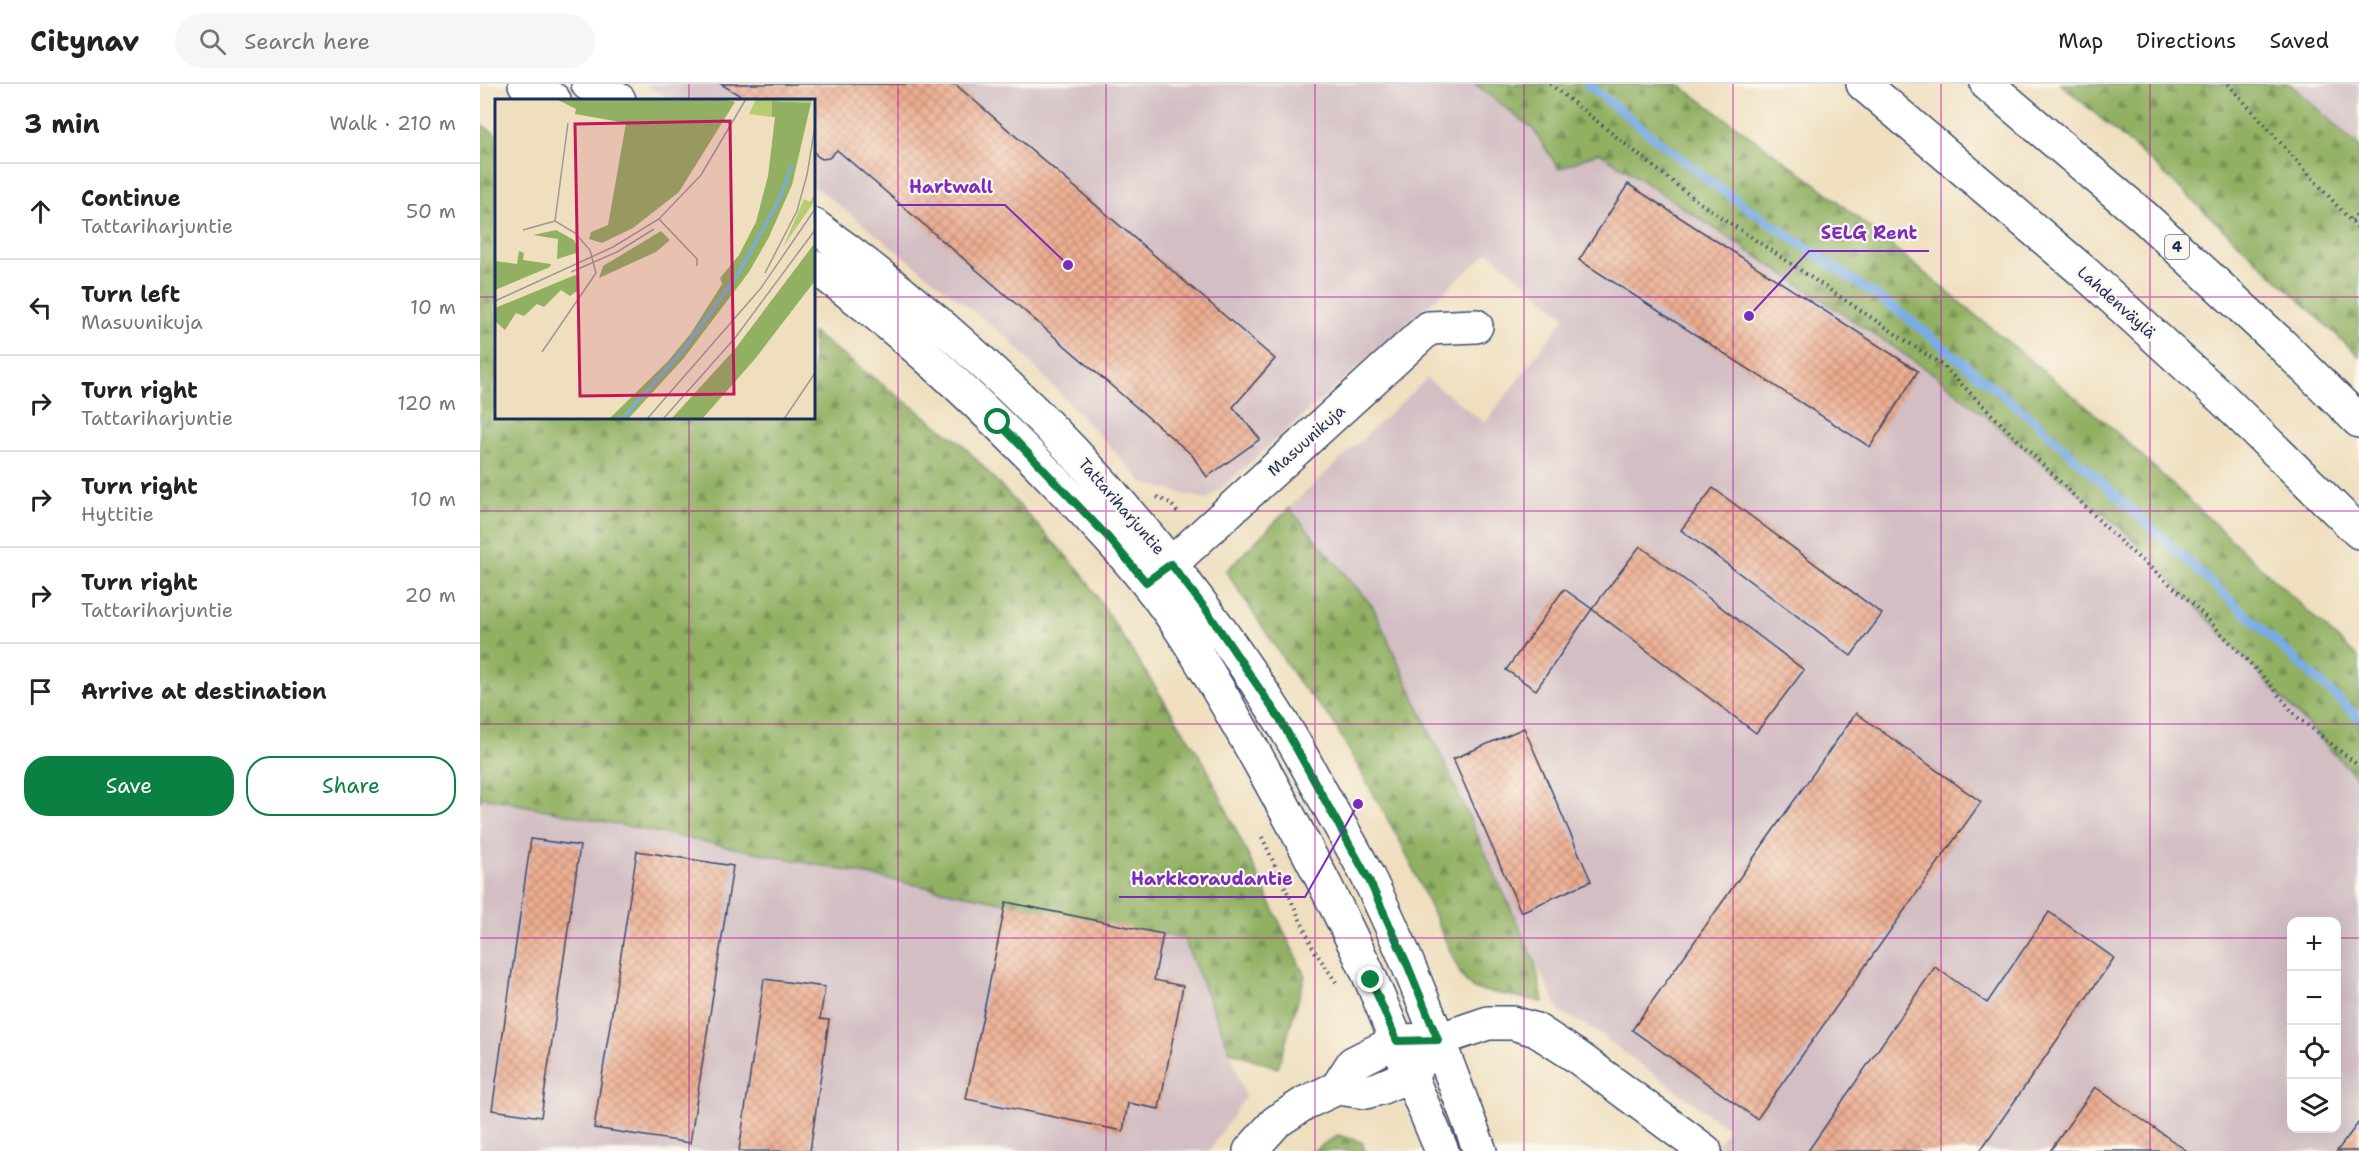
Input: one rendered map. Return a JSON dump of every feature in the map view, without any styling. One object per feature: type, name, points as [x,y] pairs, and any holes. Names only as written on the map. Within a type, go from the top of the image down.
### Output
[{"type":"main road","points":[[525,84],[552,99]]},
{"type":"main road","points":[[588,84],[617,99]]},
{"type":"main road","name":"Lahdenväylä","points":[[1863,84],[2084,272],[2222,398],[2359,532]]},
{"type":"main road","name":"4","points":[[1987,84],[2143,216],[2279,342],[2359,421]]},
{"type":"main road","name":"Tattariharjuntie","points":[[814,226],[859,258],[963,342],[1062,438],[1129,511],[1159,573],[1181,630],[1251,747],[1335,903],[1397,1041],[1442,1151]]},
{"type":"main road","name":"Tattariharjuntie","points":[[814,267],[847,290],[923,352],[998,422],[1107,536],[1207,611],[1280,719],[1369,880],[1408,966],[1480,1151]]},
{"type":"main road","name":"Masuunikuja","points":[[1159,573],[1429,328],[1476,326]]},
{"type":"main road","points":[[1250,1151],[1276,1122],[1305,1103],[1337,1088],[1353,1063],[1397,1041],[1438,1040],[1488,1023],[1513,1023],[1536,1030],[1576,1056],[1705,1151]]},
{"type":"main road","points":[[1337,1088],[1366,1092],[1410,1075],[1438,1040]]},
{"type":"path","points":[[1550,84],[1697,201],[1942,365],[2127,548],[2192,603],[2269,683],[2296,716],[2359,766]]},
{"type":"path","points":[[2228,84],[2359,230]]},
{"type":"path","points":[[2352,221],[2359,211]]},
{"type":"path","points":[[1258,827],[1314,950],[1337,984]]},
{"type":"shaded area","points":[[644,84],[1480,84],[1599,152],[1934,374],[2129,535],[2359,780],[2359,1151],[1712,1151],[1729,1129],[1588,1026],[1561,1013],[1535,962],[1373,607],[1289,508],[1427,378],[1485,423],[1565,317],[1489,252],[1207,500],[1144,483],[1009,339],[814,186],[814,99],[670,99]]},
{"type":"shaded area","points":[[2287,84],[2359,84],[2359,149]]},
{"type":"shaded area","points":[[481,797],[1184,939],[1230,1051],[1245,1097],[1209,1151],[480,1151]]},
{"type":"green space","points":[[1475,84],[1678,84],[1819,186],[2111,427],[2359,659],[2359,780],[2129,535],[1934,374],[1599,152],[1559,169],[1533,129]]},
{"type":"green space","points":[[2061,84],[2290,84],[2359,147],[2359,356],[2157,167]]},
{"type":"green space","points":[[480,124],[495,133],[495,418],[814,418],[814,334],[961,443],[1081,572],[1205,764],[1305,976],[1278,1068],[1230,1051],[1184,939],[482,797],[480,802]]},
{"type":"green space","points":[[1289,508],[1373,607],[1535,962],[1543,1002],[1473,989],[1462,977],[1402,845],[1332,720],[1299,683],[1226,571]]},
{"type":"green space","points":[[1338,1135],[1362,1142],[1365,1151],[1313,1151]]},
{"type":"building","points":[[721,84],[955,84],[1275,359],[1233,407],[1260,439],[1207,477],[1192,455],[837,150],[829,158],[822,159],[817,156],[814,152],[814,99],[745,99]]},
{"type":"building","points":[[1628,184],[1918,371],[1870,447],[1579,260]]},
{"type":"building","points":[[1713,488],[1882,614],[1851,656],[1681,530]]},
{"type":"building","points":[[1640,546],[1804,670],[1756,733],[1592,609]]},
{"type":"building","points":[[1564,589],[1592,609],[1536,690],[1506,670]]},
{"type":"building","points":[[1856,713],[1981,802],[1757,1119],[1632,1030]]},
{"type":"building","points":[[1524,728],[1591,881],[1521,912],[1453,759]]},
{"type":"building","points":[[531,839],[580,846],[541,1117],[492,1110]]},
{"type":"building","points":[[637,851],[733,866],[690,1143],[594,1128]]},
{"type":"building","points":[[1006,902],[1163,934],[1154,980],[1183,986],[1159,1109],[1128,1103],[1123,1131],[966,1099]]},
{"type":"building","points":[[2049,912],[2114,958],[1980,1151],[1808,1151],[1935,967],[1987,1003]]},
{"type":"building","points":[[764,979],[825,987],[820,1019],[829,1020],[810,1151],[739,1151]]},
{"type":"building","points":[[2095,1087],[2187,1151],[2050,1151]]},
{"type":"building","points":[[2359,1122],[2359,1151],[2337,1151]]},
{"type":"waterway","points":[[1587,84],[1709,181],[1904,315],[2036,422],[2359,718]]},
{"type":"place","name":"Hartwall","points":[[1068,265]]},
{"type":"place","name":"SELG Rent","points":[[1749,316]]},
{"type":"place","name":"Harkkoraudantie","points":[[1358,804]]},
{"type":"route","points":[[998,422],[1107,536],[1146,582],[1171,564],[1207,611],[1280,719],[1369,880],[1438,1040],[1397,1041],[1371,980]]}]
